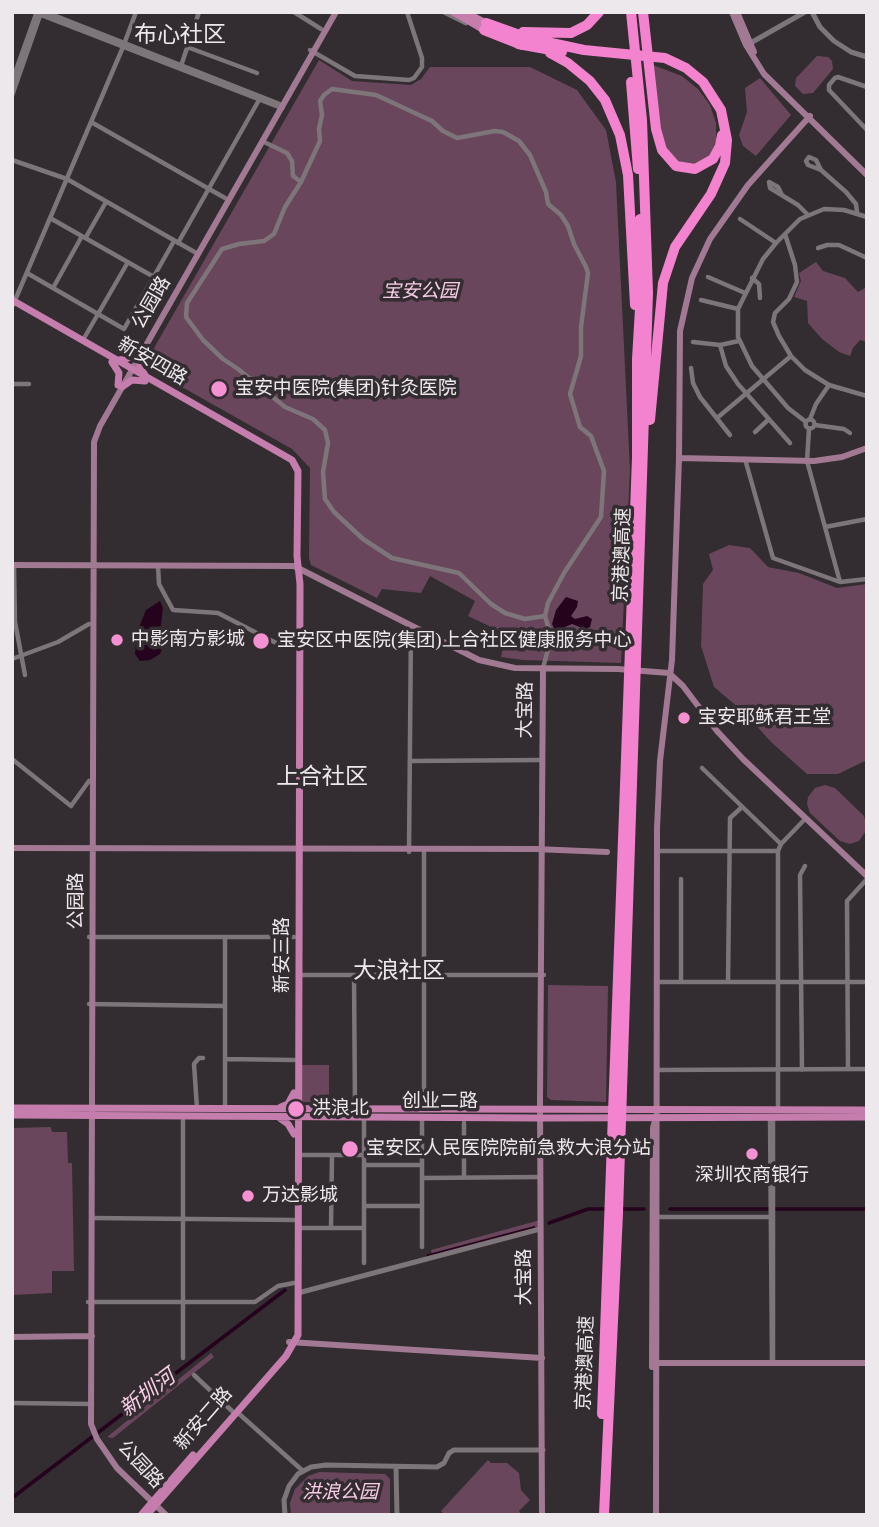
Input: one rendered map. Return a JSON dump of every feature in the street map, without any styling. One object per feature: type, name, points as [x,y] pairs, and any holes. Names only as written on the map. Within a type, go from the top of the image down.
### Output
[{"type":"highway","points":[[509,32],[571,33],[587,25],[598,12]]},
{"type":"highway","name":"京港澳高速","points":[[605,1515],[641,292],[640,201],[625,12]]},
{"type":"highway","name":"京港澳高速","points":[[618,1098],[644,459],[648,293],[642,120],[631,12]]},
{"type":"highway","points":[[643,12],[657,137],[662,150],[676,166],[695,169],[708,163],[717,153],[722,131],[715,102]]},
{"type":"highway","points":[[485,27],[566,49]]},
{"type":"highway","points":[[485,27],[518,44],[558,57],[580,73],[605,100],[616,123],[624,147],[628,175],[637,359]]},
{"type":"highway","points":[[518,44],[665,58],[694,74],[715,102],[727,131],[725,163],[711,194],[681,235],[666,270],[644,459]]},
{"type":"highway","name":"京港澳高速","points":[[598,1515],[614,1207]]},
{"type":"main road","name":"公园路","points":[[312,51],[321,29],[334,12]]},
{"type":"main road","name":"公园路","points":[[196,253],[225,198],[334,12]]},
{"type":"main road","points":[[453,12],[470,16],[485,27]]},
{"type":"main road","points":[[735,12],[764,74],[867,175]]},
{"type":"main road","name":"公园路","points":[[166,1515],[117,1468],[91,1431],[90,442],[96,424],[262,141],[279,107]]},
{"type":"main road","points":[[807,116],[867,169]]},
{"type":"main road","points":[[654,1515],[653,1128],[656,1070],[656,851],[660,761],[669,673],[677,457],[676,330],[683,295],[706,237],[724,210],[807,116]]},
{"type":"main road","name":"新安四路","points":[[13,303],[295,463],[298,471],[296,568]]},
{"type":"main road","name":"新安四路","points":[[13,303],[113,360]]},
{"type":"main road","points":[[139,353],[140,367],[146,379],[132,380],[120,386],[119,373],[113,360],[126,359],[139,353]]},
{"type":"main road","points":[[677,457],[807,461],[835,458],[867,449]]},
{"type":"main road","points":[[13,567],[296,568],[479,660],[515,668],[618,669],[669,673],[683,686],[717,731],[867,878]]},
{"type":"main road","name":"公园路","points":[[91,850],[89,624],[92,567]]},
{"type":"main road","name":"新安三路","points":[[296,568],[289,647],[297,851],[294,1060],[296,1095]]},
{"type":"main road","name":"新安三路","points":[[291,1342],[298,1335],[296,568]]},
{"type":"main road","name":"大宝路","points":[[542,1358],[543,668]]},
{"type":"main road","points":[[12,850],[607,852]]},
{"type":"main road","points":[[296,1095],[313,1113],[303,1122],[296,1134],[276,1112],[296,1095]]},
{"type":"main road","name":"创业二路","points":[[12,1108],[183,1116],[276,1112]]},
{"type":"main road","name":"创业二路","points":[[12,1115],[197,1108],[364,1117],[423,1113]]},
{"type":"main road","name":"创业二路","points":[[313,1113],[355,1109],[423,1113],[542,1114],[867,1110]]},
{"type":"main road","name":"公园路","points":[[90,1112],[90,1302]]},
{"type":"main road","points":[[655,1114],[655,1361]]},
{"type":"main road","name":"创业二路","points":[[655,1114],[772,1118],[867,1117]]},
{"type":"main road","name":"新安三路","points":[[291,1342],[298,1154],[296,1134]]},
{"type":"main road","name":"大宝路","points":[[542,1177],[542,1515]]},
{"type":"main road","points":[[12,1337],[90,1336]]},
{"type":"main road","points":[[291,1342],[542,1358]]},
{"type":"main road","name":"新安二路","points":[[141,1515],[235,1411],[291,1342]]},
{"type":"main road","points":[[657,1348],[661,1358],[669,1360]]},
{"type":"main road","points":[[655,1361],[773,1361]]},
{"type":"main road","points":[[655,1361],[867,1361]]},
{"type":"main road","name":"新安二路","points":[[148,1515],[153,1504]]},
{"type":"street","points":[[13,303],[92,122],[136,12]]},
{"type":"street","points":[[181,66],[199,12]]},
{"type":"street","points":[[294,12],[321,29]]},
{"type":"street","points":[[312,51],[355,76],[409,80],[414,78],[422,66],[422,58],[407,12]]},
{"type":"street","points":[[444,12],[457,19],[470,16]]},
{"type":"street","points":[[748,44],[805,12]]},
{"type":"street","points":[[812,12],[820,27],[834,41],[851,52],[867,57]]},
{"type":"street","points":[[39,13],[279,107]]},
{"type":"street","points":[[12,82],[39,13]]},
{"type":"street","points":[[12,95],[39,13]]},
{"type":"street","points":[[124,46],[181,66],[279,107]]},
{"type":"street","points":[[187,47],[257,73]]},
{"type":"street","points":[[867,87],[838,77],[829,85],[829,90],[867,130]]},
{"type":"street","points":[[543,668],[550,642],[550,630],[545,616],[552,595],[601,517],[605,476],[594,442],[580,427],[570,394],[580,356],[587,287],[586,267],[568,226],[561,215],[548,204],[546,192],[527,148],[519,141],[503,132],[486,132],[457,138],[432,121],[376,94],[332,89],[320,101],[320,141],[272,237],[264,241],[230,246],[218,253],[187,303],[186,317],[202,340],[223,359],[285,407],[313,419],[325,430],[328,443],[323,472],[325,499],[334,512],[363,539],[392,558],[459,573],[491,604],[505,613],[526,619],[545,616]]},
{"type":"street","points":[[27,273],[124,329],[259,100]]},
{"type":"street","points":[[92,122],[225,198]]},
{"type":"street","points":[[262,141],[287,153],[292,161],[293,176],[301,182]]},
{"type":"street","points":[[12,160],[67,179],[196,253]]},
{"type":"street","points":[[821,170],[853,199],[858,208],[857,212]]},
{"type":"street","points":[[782,195],[807,214]]},
{"type":"street","points":[[53,288],[106,202]]},
{"type":"street","points":[[850,433],[844,429],[815,425],[792,412],[762,380],[739,341],[738,309],[763,259],[807,214],[824,209],[857,212],[867,217]]},
{"type":"street","points":[[50,218],[154,277]]},
{"type":"street","points":[[740,219],[776,243]]},
{"type":"street","points":[[785,234],[795,265],[797,282],[789,299],[775,313],[773,322],[791,355],[805,370],[829,385],[867,396]]},
{"type":"street","points":[[818,248],[827,245],[839,246],[867,258]]},
{"type":"street","points":[[83,341],[128,262]]},
{"type":"street","points":[[708,277],[745,293]]},
{"type":"street","points":[[752,278],[759,284],[760,298]]},
{"type":"street","points":[[701,300],[738,309]]},
{"type":"street","points":[[693,342],[720,345],[739,341]]},
{"type":"street","points":[[720,345],[726,366],[745,393],[790,443]]},
{"type":"street","points":[[717,418],[791,355]]},
{"type":"street","points":[[691,368],[696,390],[730,435]]},
{"type":"street","points":[[12,384],[30,384]]},
{"type":"street","points":[[829,385],[808,421],[807,461],[840,582]]},
{"type":"street","points":[[755,432],[769,419]]},
{"type":"street","points":[[809,429],[815,425]]},
{"type":"street","points":[[745,459],[773,558],[840,582],[867,579]]},
{"type":"street","points":[[825,527],[867,519]]},
{"type":"street","points":[[13,567],[15,622],[24,675]]},
{"type":"street","points":[[159,567],[159,584],[173,611],[218,613],[289,647]]},
{"type":"street","points":[[12,659],[81,631],[89,624]]},
{"type":"street","points":[[409,851],[411,628]]},
{"type":"street","points":[[81,631],[89,633]]},
{"type":"street","points":[[12,759],[71,806],[89,781]]},
{"type":"street","points":[[410,761],[543,760]]},
{"type":"street","points":[[702,768],[781,844]]},
{"type":"street","points":[[728,982],[730,818],[742,807]]},
{"type":"street","points":[[778,1110],[778,852],[781,844],[806,818]]},
{"type":"street","points":[[422,1247],[424,851]]},
{"type":"street","points":[[656,851],[778,852]]},
{"type":"street","points":[[802,1070],[800,875],[806,866]]},
{"type":"street","points":[[848,1069],[847,901],[867,878]]},
{"type":"street","points":[[681,879],[681,982]]},
{"type":"street","points":[[91,937],[295,937]]},
{"type":"street","points":[[225,937],[225,1108]]},
{"type":"street","points":[[299,975],[542,975]]},
{"type":"street","points":[[354,975],[355,1109]]},
{"type":"street","points":[[656,982],[867,982]]},
{"type":"street","points":[[91,1004],[225,1006]]},
{"type":"street","points":[[197,1108],[194,1064],[202,1058]]},
{"type":"street","points":[[225,1059],[294,1060]]},
{"type":"street","points":[[656,1070],[867,1069]]},
{"type":"street","points":[[183,1116],[183,1358]]},
{"type":"street","points":[[364,1117],[364,1263]]},
{"type":"street","points":[[772,1118],[773,1361]]},
{"type":"street","points":[[464,1123],[464,1178]]},
{"type":"street","points":[[298,1154],[364,1154]]},
{"type":"street","points":[[331,1228],[332,1155]]},
{"type":"street","points":[[363,1165],[422,1165]]},
{"type":"street","points":[[422,1178],[542,1177]]},
{"type":"street","points":[[364,1206],[422,1206]]},
{"type":"street","points":[[657,1217],[772,1211]]},
{"type":"street","points":[[92,1218],[183,1219],[364,1228]]},
{"type":"street","points":[[298,1293],[540,1229]]},
{"type":"street","points":[[90,1302],[255,1301],[278,1286],[293,1283]]},
{"type":"street","points":[[194,1375],[303,1471]]},
{"type":"street","points":[[12,1403],[90,1404]]},
{"type":"street","points":[[285,1515],[286,1492],[293,1479],[311,1467],[440,1467],[454,1450],[543,1450]]},
{"type":"street","points":[[396,1468],[397,1515]]},
{"type":"green space","points":[[817,56],[828,57],[832,61],[833,69],[813,93],[803,94],[795,86],[796,78]]},
{"type":"green space","name":"宝安公园","points":[[319,60],[352,81],[411,85],[421,79],[430,67],[530,67],[577,90],[606,130],[616,182],[630,470],[621,663],[501,657],[506,634],[468,616],[475,601],[430,576],[421,593],[382,589],[377,598],[311,565],[310,468],[292,449],[150,369],[146,362]]},
{"type":"green space","points":[[653,65],[682,76],[698,89],[710,105],[716,123],[716,145],[710,156],[694,164],[678,162],[666,148],[660,128]]},
{"type":"green space","points":[[760,78],[791,115],[756,156],[743,146],[739,135],[747,112],[745,88]]},
{"type":"green space","points":[[816,262],[823,271],[845,278],[858,292],[867,287],[867,342],[860,340],[850,356],[839,352],[822,339],[808,323],[807,301],[794,297],[801,281],[799,273]]},
{"type":"green space","points":[[729,545],[750,548],[768,567],[799,573],[837,588],[867,584],[867,760],[838,774],[807,774],[771,742],[745,713],[714,687],[701,646],[703,584],[713,570],[709,554]]},
{"type":"green space","points":[[825,785],[835,788],[864,816],[867,829],[859,841],[850,844],[840,841],[810,813],[808,797],[815,788]]},
{"type":"green space","points":[[548,985],[608,986],[606,1102],[551,1100],[547,1097]]},
{"type":"green space","points":[[302,1065],[329,1065],[329,1102],[302,1102]]},
{"type":"green space","points":[[51,1127],[52,1132],[67,1132],[68,1163],[72,1163],[74,1271],[52,1271],[52,1293],[12,1295],[12,1128]]},
{"type":"green space","points":[[540,1220],[540,1229],[433,1259],[431,1250]]},
{"type":"green space","points":[[211,1353],[214,1357],[113,1438],[107,1437]]},
{"type":"green space","points":[[488,1460],[491,1463],[507,1463],[519,1473],[521,1490],[530,1500],[519,1511],[522,1515],[444,1515],[441,1511]]},
{"type":"green space","name":"洪浪公园","points":[[319,1472],[385,1474],[390,1479],[390,1515],[291,1515],[290,1503],[295,1489],[308,1476]]},
{"type":"shaded area","points":[[566,597],[578,601],[571,616],[575,619],[587,616],[592,619],[590,627],[585,629],[572,624],[558,630],[554,628],[552,624],[556,610]]},
{"type":"shaded area","points":[[160,601],[163,608],[160,633],[162,649],[160,654],[150,660],[140,661],[135,654],[137,632],[146,610]]},
{"type":"waterway","points":[[549,1223],[588,1209],[607,1209]]},
{"type":"waterway","points":[[618,1209],[644,1209]]},
{"type":"waterway","points":[[670,1209],[867,1209]]},
{"type":"waterway","points":[[428,1256],[534,1228]]},
{"type":"waterway","name":"新圳河","points":[[12,1498],[285,1290]]},
{"type":"place","name":"宝安中医院(集团)针灸医院","points":[[219,389]]},
{"type":"place","name":"中影南方影城","points":[[117,640]]},
{"type":"place","name":"宝安区中医院(集团)上合社区健康服务中心","points":[[261,641]]},
{"type":"place","name":"宝安耶稣君王堂","points":[[684,718]]},
{"type":"place","name":"洪浪北","points":[[296,1109]]},
{"type":"place","name":"宝安区人民医院院前急救大浪分站","points":[[350,1149]]},
{"type":"place","name":"深圳农商银行","points":[[752,1154]]},
{"type":"place","name":"万达影城","points":[[248,1196]]},
{"type":"district","name":"布心社区","points":[[180,36]]},
{"type":"district","name":"上合社区","points":[[322,778]]},
{"type":"district","name":"大浪社区","points":[[399,972]]}]
